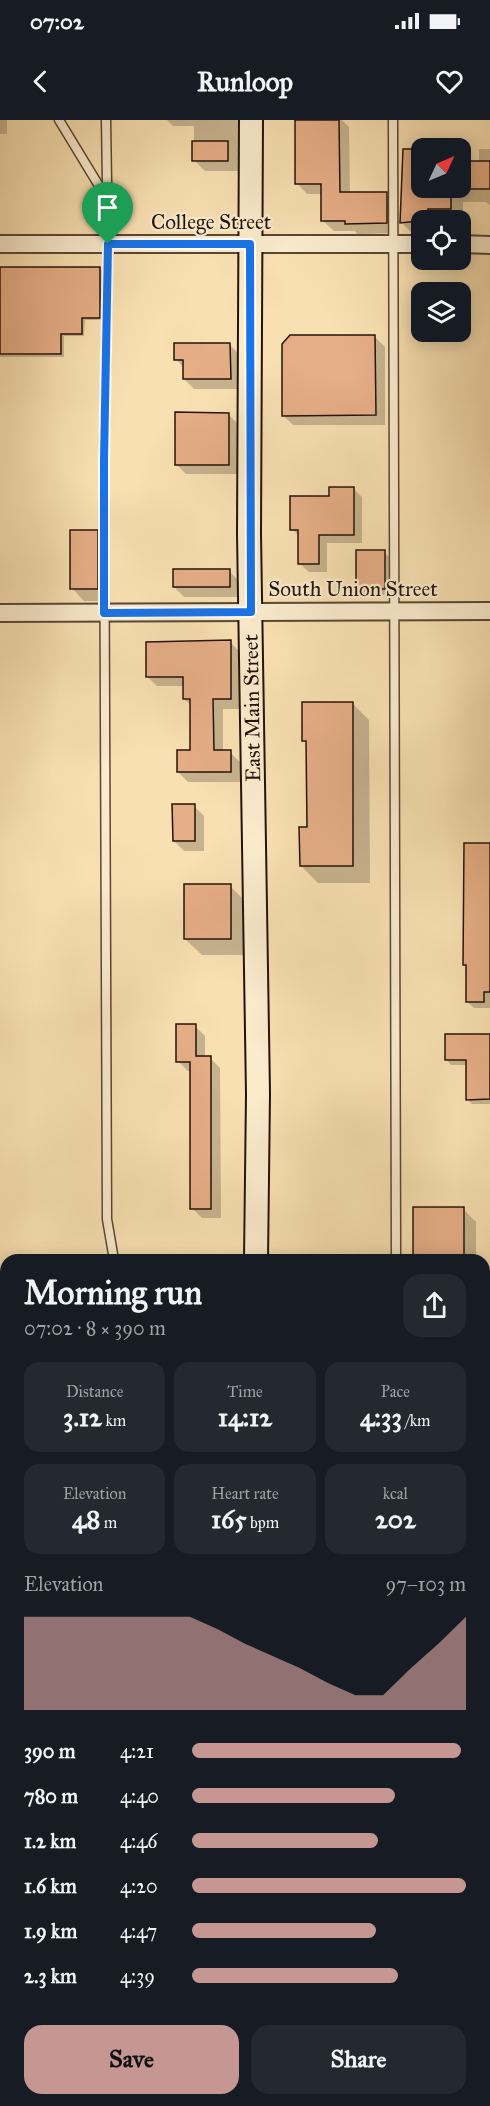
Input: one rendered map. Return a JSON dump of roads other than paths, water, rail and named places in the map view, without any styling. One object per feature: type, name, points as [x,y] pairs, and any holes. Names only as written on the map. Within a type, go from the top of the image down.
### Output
[{"type":"main road","name":"East Main Street","points":[[251,120],[251,612],[258,1094],[256,1254]]},
{"type":"street","name":"College Street","points":[[0,244],[411,244]]},
{"type":"street","points":[[471,244],[490,244]]},
{"type":"street","name":"South Union Street","points":[[0,613],[490,611]]},
{"type":"lane","points":[[59,120],[108,200]]},
{"type":"lane","points":[[106,120],[108,244],[104,613],[107,1219],[113,1254]]},
{"type":"lane","points":[[393,120],[396,1254]]}]
